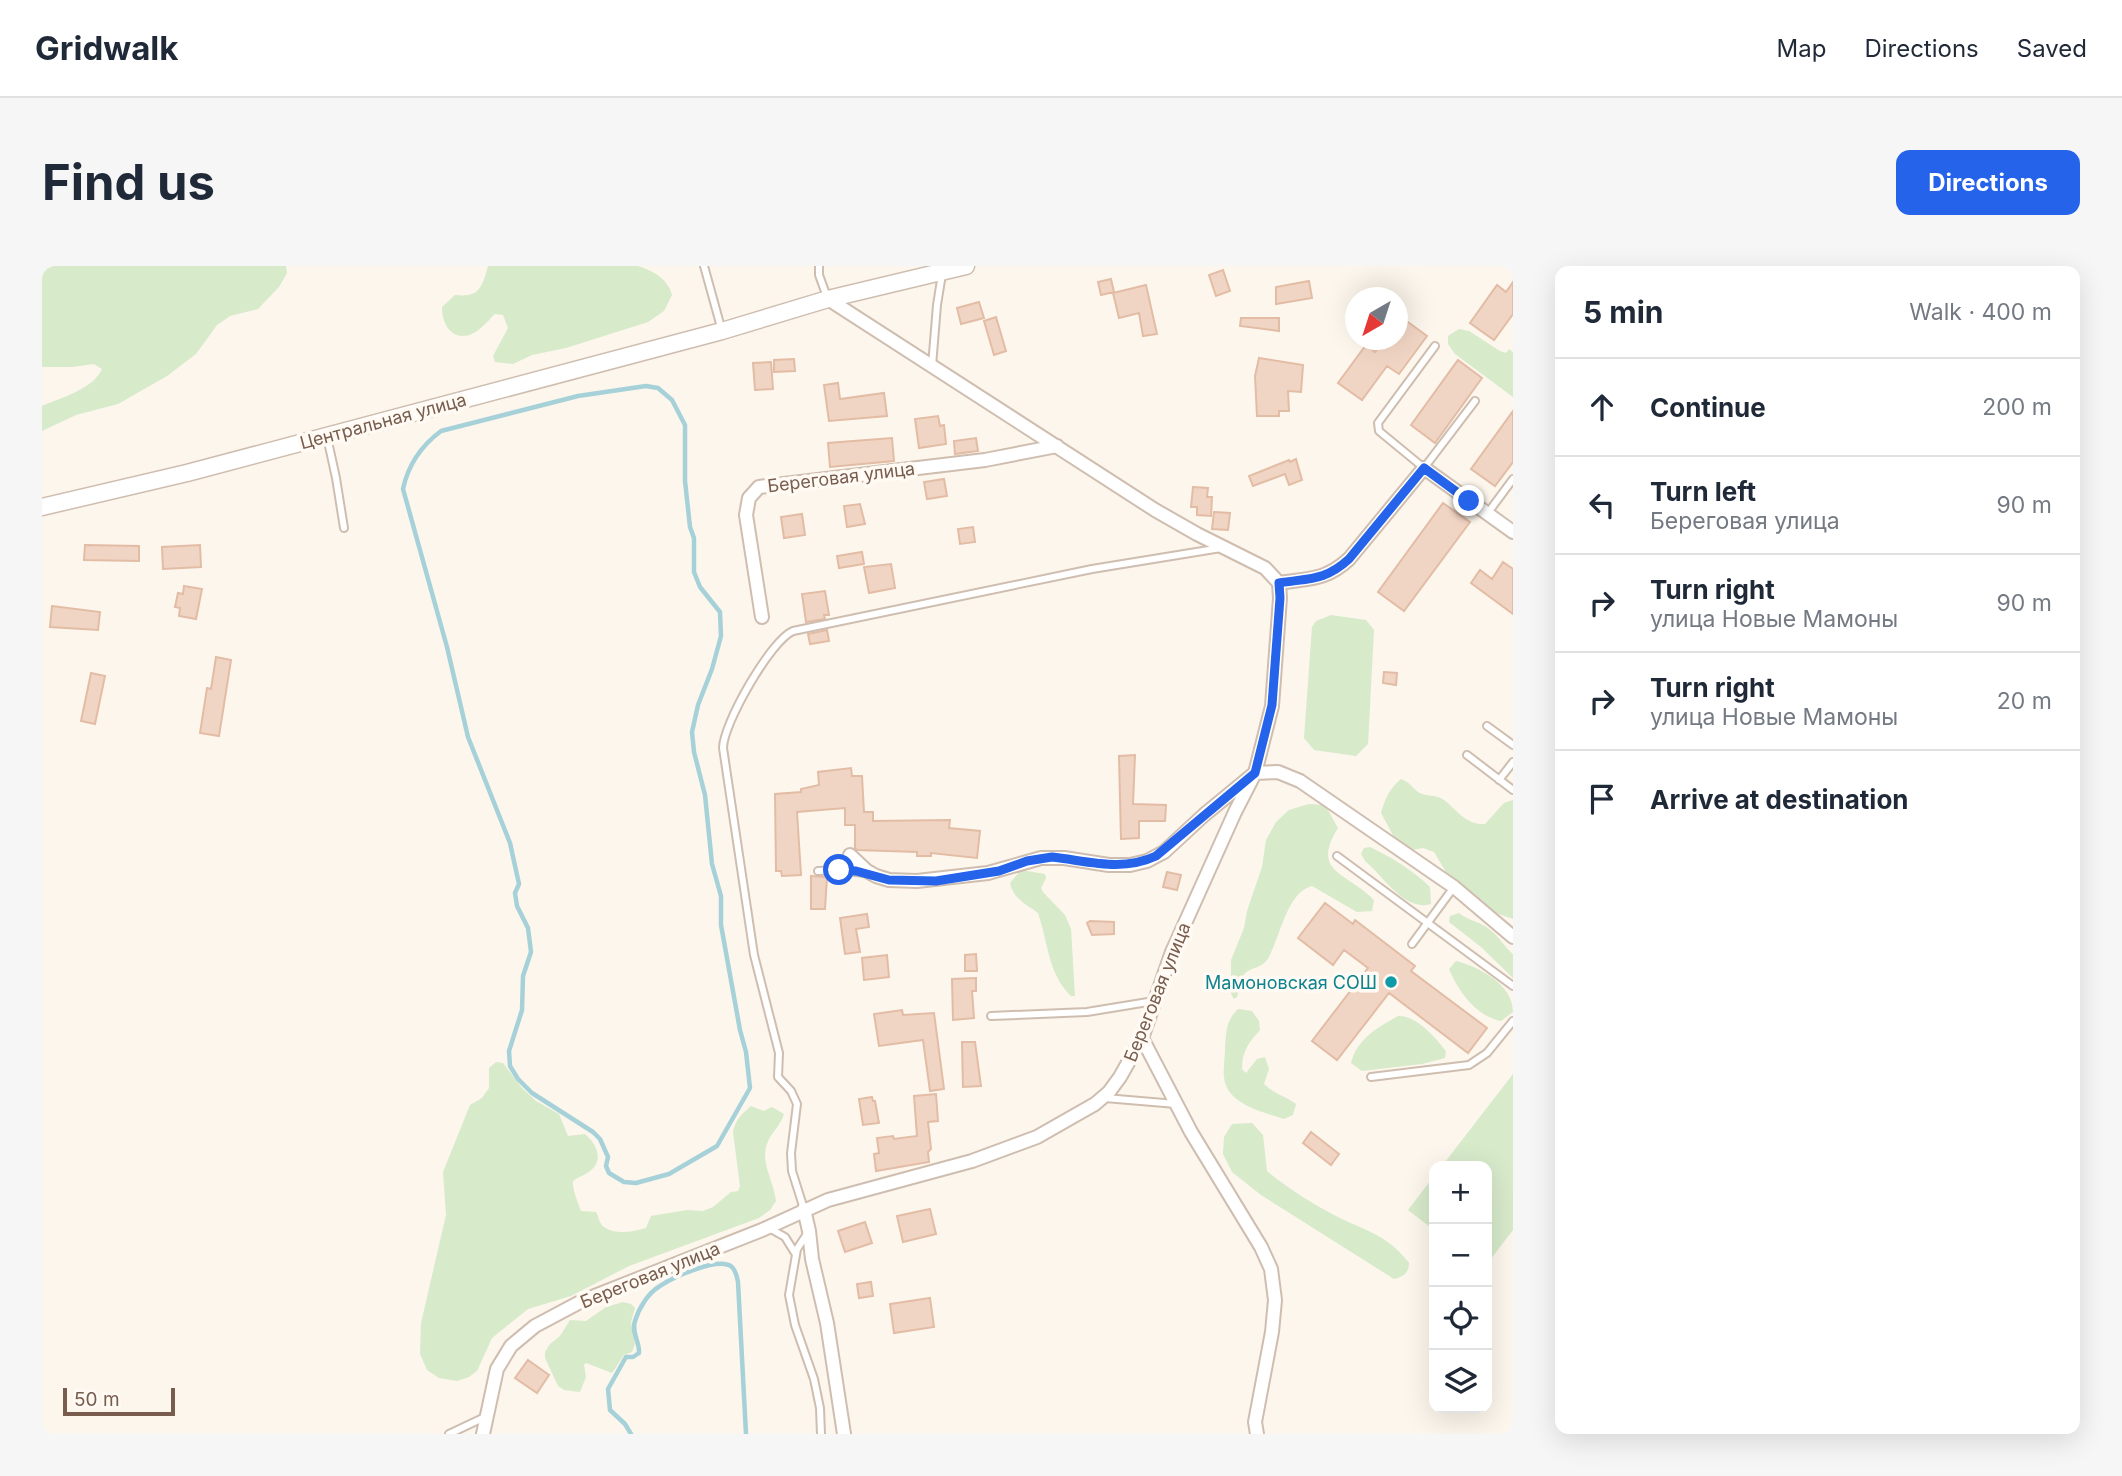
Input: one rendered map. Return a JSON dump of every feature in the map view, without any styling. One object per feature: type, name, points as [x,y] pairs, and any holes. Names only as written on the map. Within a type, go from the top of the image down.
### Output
[{"type":"street","name":"Центральная улица","points":[[42,507],[187,473],[722,331],[828,299],[938,270],[966,266]]},
{"type":"street","points":[[828,299],[1156,510],[1265,568],[1279,583],[1319,578],[1338,570],[1424,468],[1513,532]]},
{"type":"street","name":"Береговая улица","points":[[762,617],[746,515],[749,498],[759,487],[766,484],[985,460],[1056,446]]},
{"type":"street","name":"Береговая улица","points":[[485,1417],[497,1369],[503,1357],[519,1337],[573,1306],[768,1227],[804,1209],[850,1193],[1006,1150],[1056,1126],[1102,1098],[1120,1077],[1142,1038],[1154,1001],[1208,871],[1255,773],[1273,696],[1279,583]]},
{"type":"street","points":[[850,855],[867,871],[889,880],[936,881],[999,871],[1027,861],[1052,857],[1109,865],[1139,863],[1164,852],[1255,773],[1278,772],[1300,781],[1454,887],[1513,937]]},
{"type":"street","points":[[1142,1038],[1176,1104],[1261,1247],[1271,1269],[1275,1300],[1272,1332],[1255,1422],[1257,1434]]},
{"type":"street","points":[[804,1209],[827,1323],[844,1434]]},
{"type":"street","points":[[483,1434],[485,1417]]},
{"type":"lane","points":[[704,266],[722,331]]},
{"type":"lane","points":[[819,266],[819,275],[828,299]]},
{"type":"lane","points":[[932,366],[938,270]]},
{"type":"lane","points":[[1435,346],[1377,427],[1424,468],[1475,401]]},
{"type":"lane","points":[[327,435],[344,528]]},
{"type":"lane","points":[[1487,514],[1513,480]]},
{"type":"lane","points":[[804,1209],[792,1171],[791,1153],[797,1104],[791,1091],[778,1077],[779,1053],[754,956],[723,748],[723,738],[732,716],[774,646],[793,631],[1092,569],[1225,548]]},
{"type":"lane","points":[[1487,726],[1513,745]]},
{"type":"lane","points":[[1467,755],[1513,790]]},
{"type":"lane","points":[[1499,780],[1513,762]]},
{"type":"lane","points":[[1337,856],[1513,986]]},
{"type":"lane","points":[[818,871],[847,870],[876,876]]},
{"type":"lane","points":[[1412,944],[1454,887]]},
{"type":"lane","points":[[991,1016],[1063,1014],[1154,1001]]},
{"type":"lane","points":[[1371,1077],[1469,1065],[1487,1053],[1513,1021]]},
{"type":"lane","points":[[1102,1098],[1176,1104]]},
{"type":"lane","points":[[768,1227],[785,1237],[796,1255]]},
{"type":"lane","points":[[810,1231],[802,1239],[796,1255],[789,1295],[791,1310],[814,1379],[820,1408],[821,1434]]},
{"type":"lane","points":[[449,1434],[485,1417]]},
{"type":"green space","points":[[42,266],[286,266],[287,273],[279,287],[258,309],[230,316],[217,325],[196,354],[167,376],[118,404],[76,415],[42,431],[42,406],[84,388],[102,369],[94,364],[42,367]]},
{"type":"green space","points":[[488,266],[638,266],[660,276],[672,295],[664,311],[648,322],[566,348],[532,355],[513,364],[495,362],[493,356],[508,328],[503,315],[495,314],[475,332],[461,336],[450,330],[446,324],[442,307],[455,295],[470,295],[479,290]]},
{"type":"green space","points":[[1459,329],[1469,331],[1500,351],[1506,353],[1509,349],[1513,352],[1513,397],[1455,354],[1448,344],[1448,336]]},
{"type":"green space","points":[[1331,615],[1366,620],[1374,630],[1368,744],[1356,756],[1314,750],[1304,738],[1312,627],[1316,621]]},
{"type":"green space","points":[[1401,779],[1421,794],[1441,798],[1478,824],[1485,824],[1504,803],[1513,800],[1513,919],[1493,912],[1446,872],[1434,852],[1423,848],[1412,850],[1395,839],[1381,813],[1388,794]]},
{"type":"green space","points":[[1309,804],[1325,805],[1338,828],[1330,843],[1330,863],[1335,870],[1374,900],[1372,911],[1357,912],[1312,886],[1303,890],[1290,907],[1267,960],[1244,974],[1234,999],[1231,994],[1231,960],[1244,928],[1262,867],[1266,840],[1276,822],[1289,810]]},
{"type":"green space","points":[[1370,847],[1424,881],[1430,887],[1431,904],[1412,903],[1395,891],[1361,854],[1364,848]]},
{"type":"green space","points":[[1021,870],[1045,874],[1041,888],[1065,915],[1071,929],[1075,996],[1071,996],[1063,987],[1053,968],[1038,913],[1014,894],[1010,883]]},
{"type":"green space","points":[[1459,913],[1489,929],[1513,954],[1513,978],[1481,947],[1449,922],[1450,916]]},
{"type":"green space","points":[[1456,961],[1484,972],[1501,985],[1511,1002],[1513,1012],[1501,1021],[1484,1014],[1469,1002],[1449,969]]},
{"type":"green space","points":[[1238,1009],[1252,1011],[1259,1021],[1260,1030],[1247,1047],[1242,1069],[1246,1073],[1257,1059],[1265,1057],[1269,1069],[1264,1084],[1296,1104],[1293,1115],[1284,1119],[1256,1110],[1238,1100],[1226,1086],[1226,1032]]},
{"type":"green space","points":[[1398,1016],[1412,1019],[1425,1028],[1446,1051],[1445,1058],[1422,1064],[1362,1071],[1351,1063],[1363,1041]]},
{"type":"green space","points":[[496,1062],[503,1063],[536,1101],[559,1114],[568,1136],[585,1134],[593,1143],[597,1162],[590,1171],[573,1181],[573,1188],[581,1211],[596,1212],[601,1224],[608,1230],[625,1232],[646,1228],[651,1216],[687,1210],[703,1211],[713,1207],[731,1192],[738,1191],[740,1186],[733,1132],[737,1121],[751,1106],[764,1111],[772,1107],[784,1114],[765,1151],[776,1201],[770,1210],[759,1218],[629,1266],[571,1296],[528,1309],[492,1338],[477,1371],[457,1381],[439,1378],[427,1370],[420,1354],[421,1323],[446,1215],[443,1172],[470,1105],[482,1098],[489,1088],[489,1068]]},
{"type":"green space","points":[[1513,1074],[1513,1230],[1492,1257],[1492,1161],[1446,1161]]},
{"type":"green space","points":[[1252,1123],[1263,1135],[1267,1171],[1318,1206],[1384,1239],[1409,1263],[1405,1274],[1394,1279],[1261,1195],[1232,1172],[1223,1154],[1224,1137],[1232,1124]]},
{"type":"green space","points":[[1429,1183],[1429,1226],[1408,1210]]},
{"type":"green space","points":[[623,1302],[635,1308],[631,1322],[635,1344],[632,1352],[624,1355],[612,1373],[586,1363],[586,1377],[580,1392],[564,1390],[558,1386],[545,1358],[550,1344],[560,1336],[570,1320],[586,1321],[606,1307]]},
{"type":"building","points":[[1223,270],[1230,291],[1216,296],[1209,275]]},
{"type":"building","points":[[1111,279],[1114,292],[1101,295],[1098,282]]},
{"type":"building","points":[[1309,281],[1312,298],[1276,304],[1276,287]]},
{"type":"building","points":[[1513,282],[1513,314],[1494,340],[1470,323],[1497,285],[1506,292]]},
{"type":"building","points":[[1146,285],[1157,334],[1143,336],[1139,313],[1119,318],[1113,293]]},
{"type":"building","points":[[979,302],[984,318],[961,324],[957,308]]},
{"type":"building","points":[[996,317],[1006,351],[994,355],[984,321]]},
{"type":"building","points":[[1241,318],[1279,318],[1279,331],[1240,326]]},
{"type":"building","points":[[1408,322],[1427,336],[1399,374],[1387,366],[1362,400],[1338,383],[1362,350],[1408,350]]},
{"type":"building","points":[[1259,358],[1303,365],[1301,392],[1288,391],[1289,411],[1279,411],[1279,416],[1257,416],[1255,376]]},
{"type":"building","points":[[794,359],[795,371],[774,372],[774,360]]},
{"type":"building","points":[[1458,360],[1482,378],[1435,443],[1411,425]]},
{"type":"building","points":[[771,362],[773,389],[755,390],[753,363]]},
{"type":"building","points":[[838,383],[840,399],[884,393],[887,416],[829,421],[824,385]]},
{"type":"building","points":[[1513,411],[1513,462],[1495,486],[1471,469]]},
{"type":"building","points":[[938,416],[940,426],[944,425],[946,444],[919,448],[915,419]]},
{"type":"building","points":[[892,438],[894,461],[830,467],[828,443]]},
{"type":"building","points":[[976,438],[978,451],[955,454],[954,441]]},
{"type":"building","points":[[1296,459],[1302,480],[1289,485],[1285,474],[1253,486],[1249,476]]},
{"type":"building","points":[[944,479],[947,496],[927,499],[924,482]]},
{"type":"building","points":[[1193,487],[1208,488],[1207,497],[1212,497],[1211,516],[1197,515],[1197,507],[1191,507]]},
{"type":"building","points":[[1443,503],[1470,522],[1404,611],[1378,592]]},
{"type":"building","points":[[860,504],[865,524],[847,527],[844,506]]},
{"type":"building","points":[[1214,512],[1230,513],[1228,530],[1212,529]]},
{"type":"building","points":[[802,514],[805,535],[784,538],[781,517]]},
{"type":"building","points":[[973,527],[975,542],[960,544],[958,529]]},
{"type":"building","points":[[85,545],[139,546],[139,561],[84,560]]},
{"type":"building","points":[[200,545],[201,567],[163,569],[162,547]]},
{"type":"building","points":[[862,552],[864,564],[839,568],[837,556]]},
{"type":"building","points":[[1503,562],[1513,569],[1513,614],[1471,583],[1480,570],[1492,579]]},
{"type":"building","points":[[891,564],[895,588],[869,593],[864,567]]},
{"type":"building","points":[[184,586],[202,589],[196,619],[179,616],[180,608],[175,607],[178,593],[183,594]]},
{"type":"building","points":[[825,591],[829,615],[824,615],[825,619],[806,622],[802,594]]},
{"type":"building","points":[[52,606],[100,612],[98,630],[50,627]]},
{"type":"building","points":[[827,630],[829,641],[810,644],[808,634]]},
{"type":"building","points":[[216,657],[231,660],[219,736],[200,733],[207,688],[211,689]]},
{"type":"building","points":[[1384,672],[1397,673],[1396,685],[1383,683]]},
{"type":"building","points":[[91,673],[105,676],[95,724],[81,721]]},
{"type":"building","points":[[1135,755],[1133,804],[1166,805],[1165,821],[1139,821],[1139,838],[1121,839],[1119,756]]},
{"type":"building","points":[[851,768],[852,776],[862,776],[864,812],[873,812],[873,821],[950,820],[949,828],[980,831],[977,858],[857,850],[855,825],[845,825],[845,808],[797,812],[801,875],[782,876],[781,871],[776,871],[775,794],[801,792],[801,789],[819,785],[818,772]]},
{"type":"building","points":[[1167,872],[1181,875],[1177,890],[1163,887]]},
{"type":"building","points":[[811,876],[827,877],[825,909],[811,909]]},
{"type":"building","name":"Мамоновская СОШ","points":[[1325,903],[1353,924],[1355,920],[1415,966],[1411,971],[1487,1028],[1468,1053],[1389,993],[1337,1060],[1312,1041],[1368,968],[1344,950],[1333,965],[1298,938]]},
{"type":"building","points":[[867,914],[869,927],[856,929],[860,952],[845,954],[840,918]]},
{"type":"building","points":[[1114,922],[1114,934],[1092,935],[1087,923]]},
{"type":"building","points":[[976,954],[977,971],[965,971],[965,955]]},
{"type":"building","points":[[887,955],[889,977],[864,980],[862,958]]},
{"type":"building","points":[[976,978],[976,991],[972,991],[974,1018],[953,1020],[952,979]]},
{"type":"building","points":[[902,1010],[903,1015],[934,1013],[944,1089],[930,1091],[923,1040],[879,1046],[874,1014]]},
{"type":"building","points":[[962,1042],[975,1042],[981,1086],[963,1087]]},
{"type":"building","points":[[936,1094],[938,1121],[928,1122],[931,1149],[928,1152],[929,1162],[876,1171],[874,1154],[879,1153],[877,1138],[917,1136],[914,1096]]},
{"type":"building","points":[[872,1097],[879,1123],[863,1125],[859,1099]]},
{"type":"building","points":[[1311,1132],[1339,1154],[1331,1165],[1303,1143]]},
{"type":"building","points":[[930,1209],[936,1234],[903,1242],[897,1216]]},
{"type":"building","points":[[865,1222],[872,1243],[845,1252],[838,1231]]},
{"type":"building","points":[[871,1282],[873,1296],[859,1298],[857,1284]]},
{"type":"building","points":[[930,1298],[934,1327],[894,1333],[890,1304]]},
{"type":"building","points":[[528,1360],[549,1375],[537,1393],[515,1378]]},
{"type":"waterway","points":[[646,386],[658,388],[672,400],[685,425],[685,481],[690,527],[694,538],[694,572],[700,587],[720,612],[721,636],[692,732],[705,795],[712,864],[721,896],[721,925],[746,1052],[750,1088],[717,1146],[669,1174],[636,1183],[624,1182],[609,1173],[606,1166],[608,1157],[600,1139],[532,1093],[510,1066],[509,1051],[522,1010],[523,976],[531,952],[528,928],[517,906],[515,893],[519,884],[510,843],[468,737],[447,647],[403,489],[416,457],[441,431],[578,396],[646,386]]},
{"type":"waterway","points":[[631,1434],[610,1410],[608,1389],[626,1357],[639,1353],[634,1325],[639,1311],[652,1293],[666,1282],[696,1269],[717,1264],[732,1267],[738,1282],[746,1434]]},
{"type":"place","name":"Мамоновская СОШ","points":[[1391,982]]},
{"type":"route","points":[[839,870],[856,871],[889,880],[936,881],[999,871],[1041,858],[1064,858],[1120,866],[1147,861],[1164,852],[1255,773],[1272,705],[1279,583],[1319,578],[1338,570],[1424,468],[1469,501]]}]
